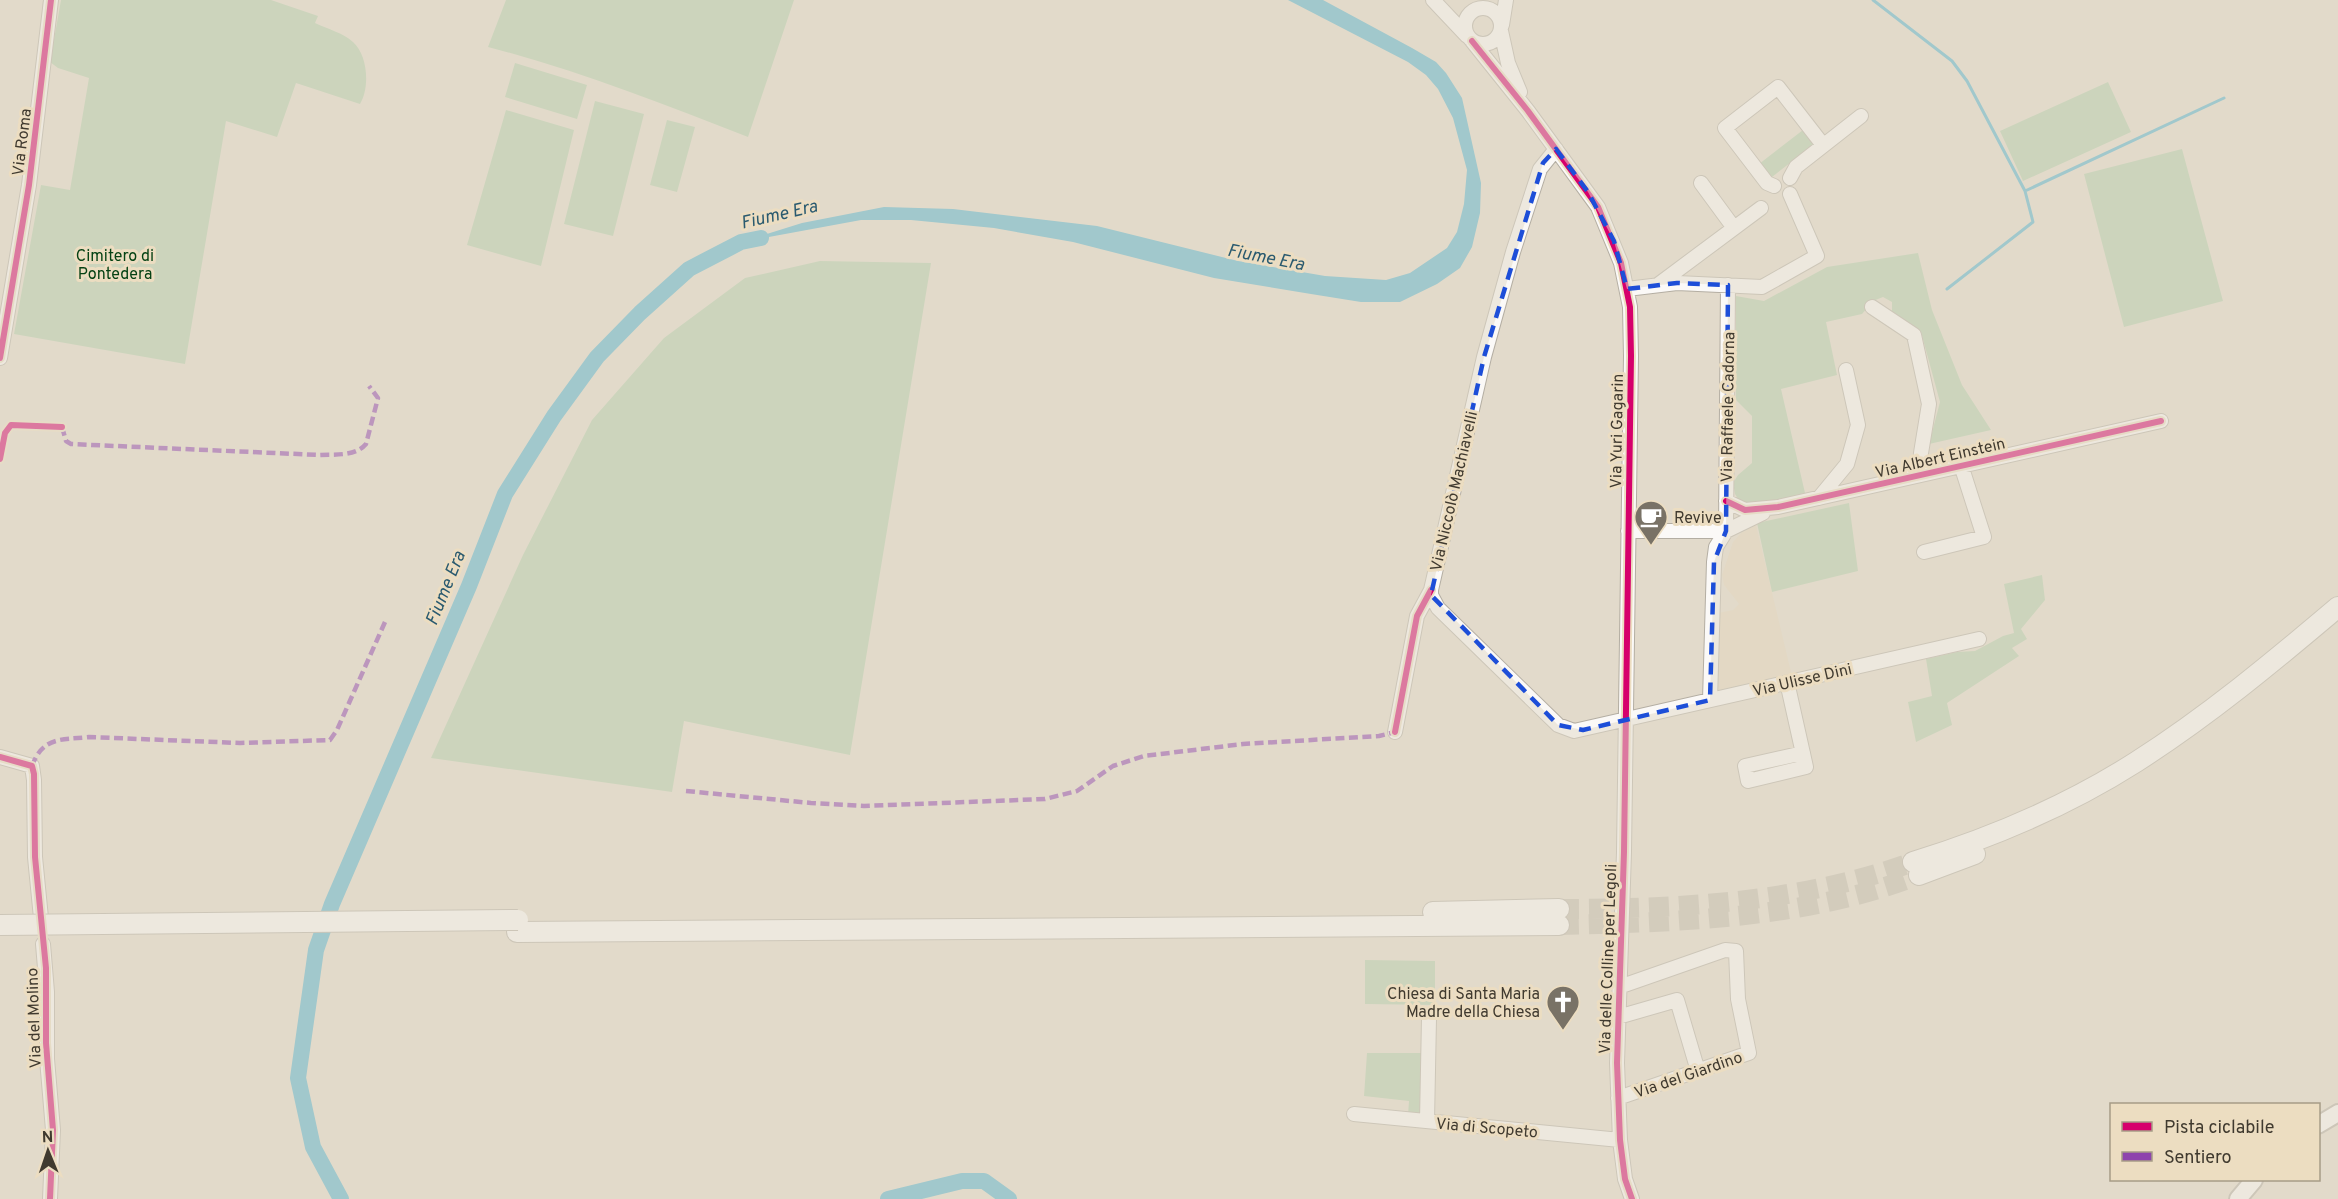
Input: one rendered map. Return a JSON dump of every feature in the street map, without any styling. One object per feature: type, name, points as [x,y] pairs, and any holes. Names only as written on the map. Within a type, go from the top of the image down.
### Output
[{"type":"highway","points":[[2338,607],[2229,696],[2134,763],[2042,813],[1967,844],[1916,869],[1946,866],[2038,827],[2113,789],[2187,742],[2258,689],[2338,621]]},
{"type":"highway","points":[[0,925],[517,926],[1559,917]]},
{"type":"highway","points":[[0,936],[517,926]]},
{"type":"main road","points":[[2320,1124],[2338,1113]]},
{"type":"main road","points":[[2238,1199],[2252,1181]]},
{"type":"street","name":"Via Roma","points":[[0,358],[31,174],[51,0]]},
{"type":"street","points":[[1496,0],[1469,14],[1465,25],[1470,39],[1477,44],[1489,44],[1499,37],[1506,0]]},
{"type":"street","points":[[1436,2],[1459,10],[1492,10],[1497,14],[1502,28],[1508,63],[1528,111]]},
{"type":"street","points":[[1436,2],[1470,39],[1556,149]]},
{"type":"street","points":[[1790,194],[1779,195],[1774,186],[1767,183],[1725,128],[1778,87],[1823,145]]},
{"type":"street","points":[[1790,178],[1796,167],[1861,116]]},
{"type":"street","name":"Via Yuri Gagarin","points":[[1556,149],[1588,192],[1604,219],[1618,251],[1627,289],[1631,340],[1625,719]]},
{"type":"street","name":"Via Niccolò Machiavelli","points":[[1556,149],[1540,169],[1513,252],[1484,357],[1431,595],[1438,608],[1558,725],[1570,730],[1582,730],[1625,719]]},
{"type":"street","points":[[1774,186],[1775,181],[1781,176],[1790,178]]},
{"type":"street","points":[[1790,178],[1794,188],[1790,194]]},
{"type":"street","points":[[1701,183],[1734,228]]},
{"type":"street","points":[[1627,289],[1658,284],[1762,287],[1817,256],[1790,194]]},
{"type":"street","points":[[1658,284],[1761,208]]},
{"type":"street","name":"Via Raffaele Cadorna","points":[[1710,700],[1713,562],[1716,548],[1726,531],[1728,285]]},
{"type":"street","name":"Via Albert Einstein","points":[[1872,307],[1914,335],[1929,404],[1919,475]]},
{"type":"street","name":"Via Albert Einstein","points":[[1819,498],[1847,464],[1858,425],[1846,370]]},
{"type":"street","name":"Via Albert Einstein","points":[[1726,501],[1745,510],[1778,507],[2161,421]]},
{"type":"street","name":"Via Albert Einstein","points":[[1924,552],[1984,537],[1961,465]]},
{"type":"street","name":"Via Albert Einstein","points":[[1726,531],[1778,507]]},
{"type":"street","points":[[1628,531],[1726,531]]},
{"type":"street","points":[[1395,732],[1417,616],[1431,590]]},
{"type":"street","name":"Via Ulisse Dini","points":[[1625,719],[1979,639]]},
{"type":"street","points":[[1787,682],[1803,753]]},
{"type":"street","name":"Via delle Colline per Legoli","points":[[1625,719],[1618,1098],[1620,1140],[1630,1198]]},
{"type":"street","points":[[0,757],[32,766],[35,857],[41,918]]},
{"type":"street","name":"Via del Molino","points":[[43,944],[47,992],[46,1051],[53,1130],[50,1199]]},
{"type":"street","name":"Via del Giardino","points":[[1618,1098],[1749,1053],[1738,999],[1736,951],[1725,951],[1619,987]]},
{"type":"street","points":[[1618,1017],[1677,1000],[1698,1071]]},
{"type":"street","points":[[1427,1122],[1428,1018]]},
{"type":"street","name":"Via di Scopeto","points":[[1353,1114],[1620,1140]]},
{"type":"highlighted area","points":[[1556,149],[1588,192],[1614,241],[1627,289],[1677,283],[1728,285],[1726,531],[1714,562],[1710,700],[1583,730],[1558,725],[1431,595],[1484,357],[1543,163]]},
{"type":"shaded area","points":[[1756,525],[1792,676],[1717,692],[1718,613],[1733,610],[1739,604],[1724,585],[1722,575],[1733,542],[1741,533]]},
{"type":"green space","name":"Cimitero di Pontedera","points":[[61,0],[271,0],[318,16],[315,23],[349,39],[362,55],[366,81],[360,104],[296,83],[277,137],[226,121],[185,364],[14,334],[41,185],[70,190],[89,78],[58,68],[50,62]]},
{"type":"green space","points":[[506,0],[794,0],[748,137],[587,77],[488,47]]},
{"type":"green space","points":[[515,63],[587,85],[577,119],[505,97]]},
{"type":"green space","points":[[2108,82],[2131,132],[2023,181],[2000,131]]},
{"type":"green space","points":[[595,101],[644,114],[613,236],[564,224]]},
{"type":"green space","points":[[506,110],[574,130],[541,266],[467,245]]},
{"type":"green space","points":[[667,120],[695,127],[677,192],[650,185]]},
{"type":"green space","points":[[1803,130],[1813,145],[1772,177],[1768,177],[1759,164]]},
{"type":"green space","points":[[2182,149],[2223,301],[2124,327],[2084,174]]},
{"type":"green space","points":[[1918,253],[1932,310],[1962,385],[1991,430],[1929,444],[1940,402],[1921,332],[1892,313],[1892,302],[1883,297],[1873,301],[1862,314],[1826,322],[1837,375],[1781,389],[1805,493],[1755,506],[1740,502],[1735,494],[1733,483],[1738,475],[1752,463],[1752,416],[1736,400],[1736,296],[1764,301],[1827,267]]},
{"type":"green space","points":[[820,261],[931,263],[850,755],[684,721],[672,792],[431,758],[523,555],[592,420],[664,338],[745,278]]},
{"type":"green space","points":[[1849,503],[1858,571],[1772,592],[1757,523]]},
{"type":"green space","points":[[2042,575],[2045,600],[2021,629],[2027,639],[2012,648],[2019,656],[1947,703],[1952,725],[1916,742],[1908,702],[1932,696],[1926,659],[1957,652],[1975,651],[2003,636],[2014,633],[2004,584]]},
{"type":"green space","points":[[1365,960],[1435,961],[1435,1005],[1365,1004]]},
{"type":"green space","points":[[1367,1053],[1423,1053],[1421,1113],[1408,1115],[1409,1101],[1364,1096]]},
{"type":"water","points":[[1288,0],[1323,0],[1412,48],[1436,62],[1462,98],[1481,183],[1480,213],[1472,247],[1460,268],[1437,284],[1400,302],[1361,302],[1214,278],[1073,242],[994,228],[911,220],[861,220],[741,242],[802,223],[884,207],[953,209],[1097,226],[1238,261],[1325,276],[1386,280],[1410,273],[1447,248],[1457,232],[1464,204],[1467,170],[1453,118],[1438,89],[1426,75],[1408,62]]},
{"type":"waterway","points":[[1873,0],[1952,61],[1967,81],[2025,191],[2224,98]]},
{"type":"waterway","points":[[1947,289],[2033,222],[2025,191]]},
{"type":"waterway","name":"Fiume Era","points":[[341,1199],[313,1147],[298,1078],[316,950],[332,904],[469,586],[505,494],[554,416],[597,357],[640,313],[689,269],[741,242],[761,238]]},
{"type":"waterway","name":"Fiume Era","points":[[888,1199],[962,1181],[984,1181],[1009,1199]]},
{"type":"tunnel","points":[[1559,909],[1694,905],[1738,901],[1827,887],[1913,862]]},
{"type":"tunnel","points":[[1559,925],[1696,919],[1787,909],[1876,890],[1919,875]]},
{"type":"marked path","points":[[62,427],[66,441],[71,444],[319,455],[344,454],[356,451],[366,444],[378,398],[369,386]]},
{"type":"marked path","points":[[32,766],[36,756],[48,744],[54,741],[89,737],[240,743],[330,740],[337,730],[385,622]]},
{"type":"marked path","points":[[686,791],[864,806],[1045,799],[1077,791],[1113,766],[1144,756],[1243,744],[1379,736],[1395,732]]},
{"type":"cycle path","points":[[0,358],[29,185],[51,0]]},
{"type":"cycle path","points":[[1472,41],[1528,111],[1598,207],[1621,263],[1630,307],[1624,852],[1617,1063],[1620,1140],[1625,1179],[1632,1199]]},
{"type":"cycle path","points":[[1726,501],[1745,510],[1778,507],[2161,421]]},
{"type":"cycle path","points":[[0,459],[5,433],[11,425],[62,427]]},
{"type":"cycle path","points":[[1395,732],[1417,616],[1431,590]]},
{"type":"cycle path","points":[[0,757],[32,766],[34,774],[35,857],[46,968],[46,1043],[53,1130],[50,1199]]},
{"type":"place","name":"Revive","points":[[1651,546]]},
{"type":"place","name":"Chiesa di Santa Maria Madre della Chiesa","points":[[1563,1031]]}]
